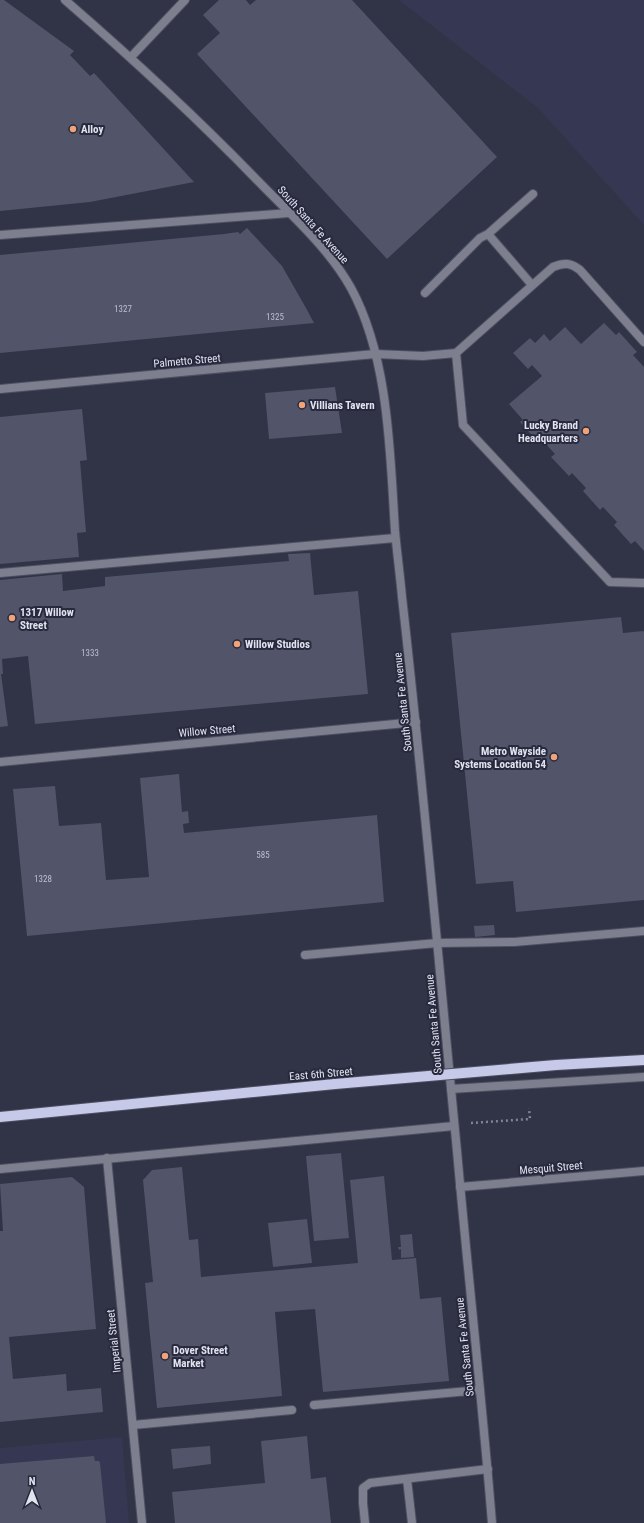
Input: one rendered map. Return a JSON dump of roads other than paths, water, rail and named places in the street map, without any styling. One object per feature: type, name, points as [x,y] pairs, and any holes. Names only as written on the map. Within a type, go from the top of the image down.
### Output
[{"type":"main road","name":"East 6th Street","points":[[0,1118],[335,1084],[556,1065],[644,1060]]},
{"type":"street","name":"South Santa Fe Avenue","points":[[65,0],[131,57],[248,171],[289,213],[337,266],[352,291],[365,321],[375,354],[386,408],[396,538],[416,722],[492,1523]]},
{"type":"street","points":[[131,57],[185,0]]},
{"type":"street","points":[[425,293],[480,238],[488,234],[533,194]]},
{"type":"street","points":[[0,236],[289,213]]},
{"type":"street","points":[[488,234],[532,286]]},
{"type":"street","points":[[644,342],[580,270],[574,265],[567,263],[553,267],[456,353],[463,425],[610,582],[644,583]]},
{"type":"street","name":"Palmetto Street","points":[[0,389],[375,354],[423,356],[456,353]]},
{"type":"street","points":[[0,573],[396,538]]},
{"type":"street","name":"Willow Street","points":[[0,762],[416,722]]},
{"type":"street","points":[[305,955],[437,943],[514,942],[644,931]]},
{"type":"street","points":[[451,1089],[644,1077]]},
{"type":"street","points":[[0,1169],[454,1126]]},
{"type":"street","name":"Imperial Street","points":[[107,1158],[142,1523]]},
{"type":"street","name":"Mesquit Street","points":[[460,1187],[644,1171]]},
{"type":"street","points":[[314,1405],[480,1390]]},
{"type":"street","points":[[133,1424],[292,1410]]},
{"type":"street","points":[[365,1523],[363,1488],[370,1483],[488,1469]]},
{"type":"street","points":[[407,1479],[412,1523]]},
{"type":"place","name":"Alloy","points":[[73,129]]},
{"type":"place","name":"Villians Tavern","points":[[302,405]]},
{"type":"place","name":"Lucky Brand Headquarters","points":[[586,431]]},
{"type":"place","name":"1317 Willow Street","points":[[12,618]]},
{"type":"place","name":"Willow Studios","points":[[237,644]]},
{"type":"place","name":"Metro Wayside Systems Location 54","points":[[554,757]]},
{"type":"place","name":"Dover Street Market","points":[[165,1356]]}]
